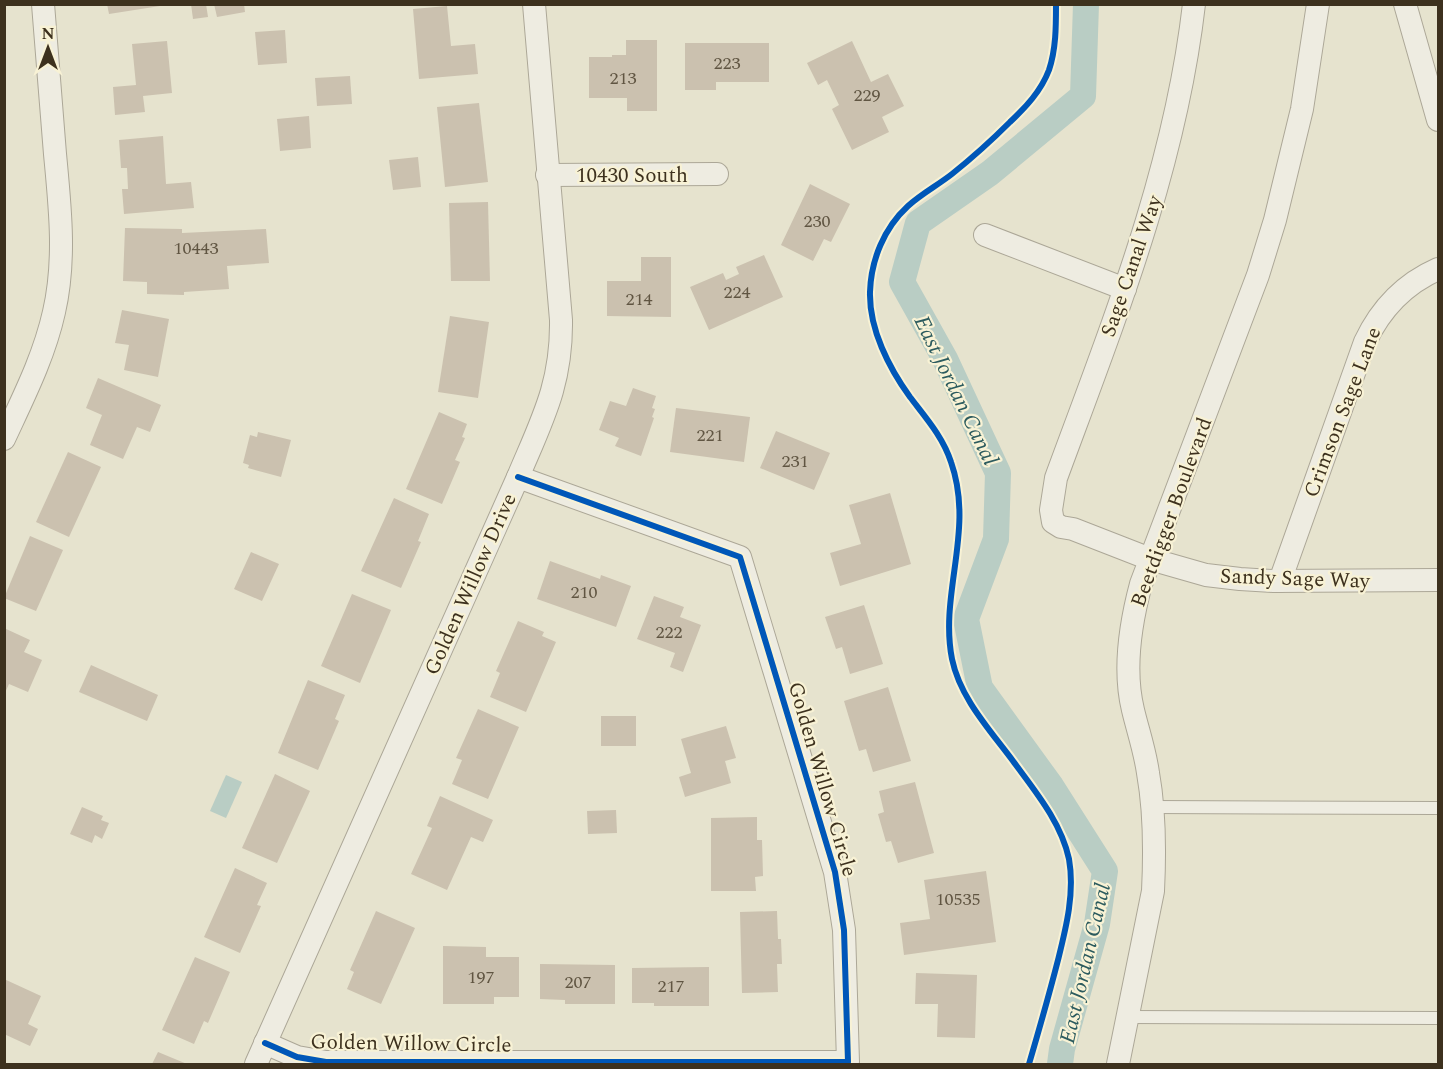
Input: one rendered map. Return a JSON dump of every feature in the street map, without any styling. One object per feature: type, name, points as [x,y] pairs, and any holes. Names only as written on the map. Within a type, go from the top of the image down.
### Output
[{"type":"street","points":[[4,439],[46,343],[54,311],[61,262],[60,213],[43,4]]},
{"type":"street","name":"Golden Willow Drive","points":[[256,1065],[548,407],[559,364],[561,320],[534,4]]},
{"type":"street","name":"Sage Canal Way","points":[[1053,522],[1051,510],[1056,478],[1147,225],[1166,156],[1184,73],[1194,4]]},
{"type":"street","name":"Beetdigger Boulevard","points":[[1118,1065],[1153,891],[1155,862],[1153,807],[1148,771],[1132,709],[1128,659],[1134,609],[1150,560],[1258,275],[1275,220],[1302,109],[1318,4]]},
{"type":"street","points":[[1405,4],[1438,120]]},
{"type":"street","name":"10430 South","points":[[547,175],[717,174]]},
{"type":"street","points":[[985,235],[1125,289]]},
{"type":"street","name":"Crimson Sage Lane","points":[[1280,581],[1365,342],[1374,324],[1399,292],[1438,268]]},
{"type":"street","name":"Golden Willow Circle","points":[[265,1043],[297,1057],[326,1062],[848,1062],[843,930],[835,872],[740,557],[518,477]]},
{"type":"street","name":"Sandy Sage Way","points":[[1053,522],[1150,560],[1206,575],[1280,581],[1438,580]]},
{"type":"lane","points":[[1153,807],[1438,808]]},
{"type":"lane","points":[[1127,1017],[1438,1018]]},
{"type":"shaded area","points":[[226,775],[242,782],[226,818],[210,811]]},
{"type":"building","points":[[107,4],[160,4],[160,6],[109,14]]},
{"type":"building","points":[[191,4],[206,4],[208,17],[193,19]]},
{"type":"building","points":[[214,4],[244,4],[245,12],[217,17]]},
{"type":"building","points":[[447,6],[451,46],[475,44],[478,74],[419,79],[413,9]]},
{"type":"building","points":[[285,30],[287,63],[258,65],[255,32]]},
{"type":"building","points":[[626,40],[657,40],[657,111],[627,111],[627,98],[589,98],[589,57],[626,55]]},
{"type":"building","points":[[167,41],[172,93],[143,96],[145,112],[115,115],[113,87],[136,85],[132,44]]},
{"type":"building","points":[[852,41],[871,82],[888,74],[904,106],[882,117],[889,132],[852,150],[832,109],[839,105],[827,80],[818,85],[807,63]]},
{"type":"building","points":[[685,43],[769,43],[769,82],[716,82],[716,90],[685,90]]},
{"type":"building","points":[[350,76],[352,104],[317,106],[315,78]]},
{"type":"building","points":[[479,103],[488,182],[445,187],[437,107]]},
{"type":"building","points":[[309,116],[311,148],[280,151],[277,119]]},
{"type":"building","points":[[163,136],[166,184],[191,182],[194,208],[124,214],[122,189],[128,189],[127,168],[121,168],[119,140]]},
{"type":"building","points":[[418,157],[421,187],[393,190],[389,160]]},
{"type":"building","points":[[810,184],[850,204],[831,242],[824,239],[813,261],[781,245]]},
{"type":"building","points":[[488,202],[490,281],[451,281],[449,203]]},
{"type":"building","points":[[125,228],[182,229],[182,233],[266,229],[269,263],[227,266],[229,289],[184,292],[184,295],[147,294],[147,282],[123,281]]},
{"type":"building","points":[[764,255],[783,297],[709,330],[690,287],[723,273],[726,280],[739,274],[736,267]]},
{"type":"building","points":[[641,257],[671,257],[671,317],[607,316],[607,281],[641,281]]},
{"type":"building","points":[[122,310],[169,319],[158,377],[124,370],[129,345],[115,343]]},
{"type":"building","points":[[450,316],[489,322],[478,398],[438,392]]},
{"type":"building","points":[[98,378],[161,405],[150,432],[137,427],[123,459],[90,445],[102,415],[86,408]]},
{"type":"building","points":[[633,388],[656,396],[652,408],[655,409],[652,417],[654,418],[641,456],[615,446],[619,438],[599,430],[610,401],[626,406]]},
{"type":"building","points":[[676,408],[750,417],[744,462],[670,452]]},
{"type":"building","points":[[439,412],[467,424],[462,437],[465,438],[455,460],[460,462],[442,504],[406,489]]},
{"type":"building","points":[[776,431],[830,453],[814,490],[760,468]]},
{"type":"building","points":[[258,432],[291,440],[281,477],[248,468],[249,465],[243,463],[250,435],[257,437]]},
{"type":"building","points":[[68,452],[101,467],[69,537],[36,522]]},
{"type":"building","points":[[890,493],[911,564],[840,586],[830,553],[861,544],[849,505]]},
{"type":"building","points":[[394,498],[429,514],[418,541],[421,542],[401,588],[361,571]]},
{"type":"building","points":[[30,536],[63,550],[36,611],[4,598]]},
{"type":"building","points":[[251,552],[279,564],[262,601],[234,589]]},
{"type":"building","points":[[550,561],[600,579],[601,575],[631,586],[616,627],[537,599]]},
{"type":"building","points":[[352,594],[391,610],[360,683],[321,666]]},
{"type":"building","points":[[654,596],[684,607],[680,617],[701,625],[683,672],[670,667],[675,653],[637,639]]},
{"type":"building","points":[[864,605],[883,664],[850,674],[842,647],[836,649],[825,617]]},
{"type":"building","points":[[518,621],[544,632],[542,636],[556,642],[526,712],[490,697],[500,673],[496,671]]},
{"type":"building","points":[[4,628],[30,640],[24,652],[42,660],[28,692],[9,684],[4,695]]},
{"type":"building","points":[[91,665],[158,695],[147,721],[79,692]]},
{"type":"building","points":[[308,680],[345,695],[335,719],[339,721],[318,770],[278,753]]},
{"type":"building","points":[[888,687],[911,761],[873,772],[866,749],[859,751],[844,701]]},
{"type":"building","points":[[478,709],[519,727],[488,799],[452,784],[462,760],[456,758]]},
{"type":"building","points":[[601,716],[636,716],[636,746],[601,746]]},
{"type":"building","points":[[726,726],[736,758],[725,761],[731,783],[685,797],[679,777],[691,773],[681,739]]},
{"type":"building","points":[[275,774],[310,791],[277,863],[242,848]]},
{"type":"building","points":[[915,782],[934,853],[898,863],[891,841],[886,842],[878,814],[884,812],[879,791]]},
{"type":"building","points":[[440,796],[493,820],[483,842],[471,837],[447,890],[411,874],[432,828],[427,826]]},
{"type":"building","points":[[82,807],[103,816],[101,820],[109,823],[102,839],[95,835],[92,843],[70,834]]},
{"type":"building","points":[[616,810],[617,833],[588,834],[587,811]]},
{"type":"building","points":[[757,817],[757,840],[762,840],[763,876],[755,877],[756,891],[711,891],[711,818]]},
{"type":"building","points":[[235,868],[267,883],[257,905],[261,906],[240,953],[204,937]]},
{"type":"building","points":[[986,871],[996,942],[904,955],[900,923],[930,919],[924,880]]},
{"type":"building","points":[[376,911],[415,928],[381,1004],[347,989],[354,972],[350,970]]},
{"type":"building","points":[[777,911],[782,964],[777,964],[778,992],[742,993],[740,912]]},
{"type":"building","points":[[443,946],[486,947],[486,957],[519,957],[519,997],[494,997],[494,1004],[443,1004]]},
{"type":"building","points":[[195,957],[230,972],[208,1023],[204,1021],[194,1044],[162,1030]]},
{"type":"building","points":[[540,964],[615,965],[615,1004],[565,1004],[565,1000],[540,999]]},
{"type":"building","points":[[709,967],[709,1006],[654,1006],[654,1003],[632,1003],[632,968]]},
{"type":"building","points":[[916,973],[977,975],[975,1038],[937,1037],[938,1004],[915,1004]]},
{"type":"building","points":[[4,979],[41,996],[28,1024],[38,1029],[30,1046],[4,1034]]},
{"type":"building","points":[[158,1052],[187,1064],[152,1064]]},
{"type":"waterway","name":"East Jordan Canal","points":[[1060,1064],[1062,1049],[1097,924],[1105,871],[1051,786],[980,688],[966,619],[996,539],[998,473],[945,359],[902,282],[918,223],[990,173],[1083,96],[1086,4]]},
{"type":"cycle path","points":[[1029,1064],[1067,923],[1071,885],[1069,859],[1054,820],[977,713],[956,673],[949,634],[958,537],[957,487],[951,462],[943,444],[934,428],[902,386],[882,348],[873,320],[870,292],[876,257],[892,224],[913,202],[952,174],[981,149],[1022,110],[1037,92],[1046,78],[1053,54],[1056,4]]},
{"type":"cycle path","points":[[265,1043],[297,1057],[326,1062],[848,1062],[844,930],[835,872],[740,557],[518,477]]}]
